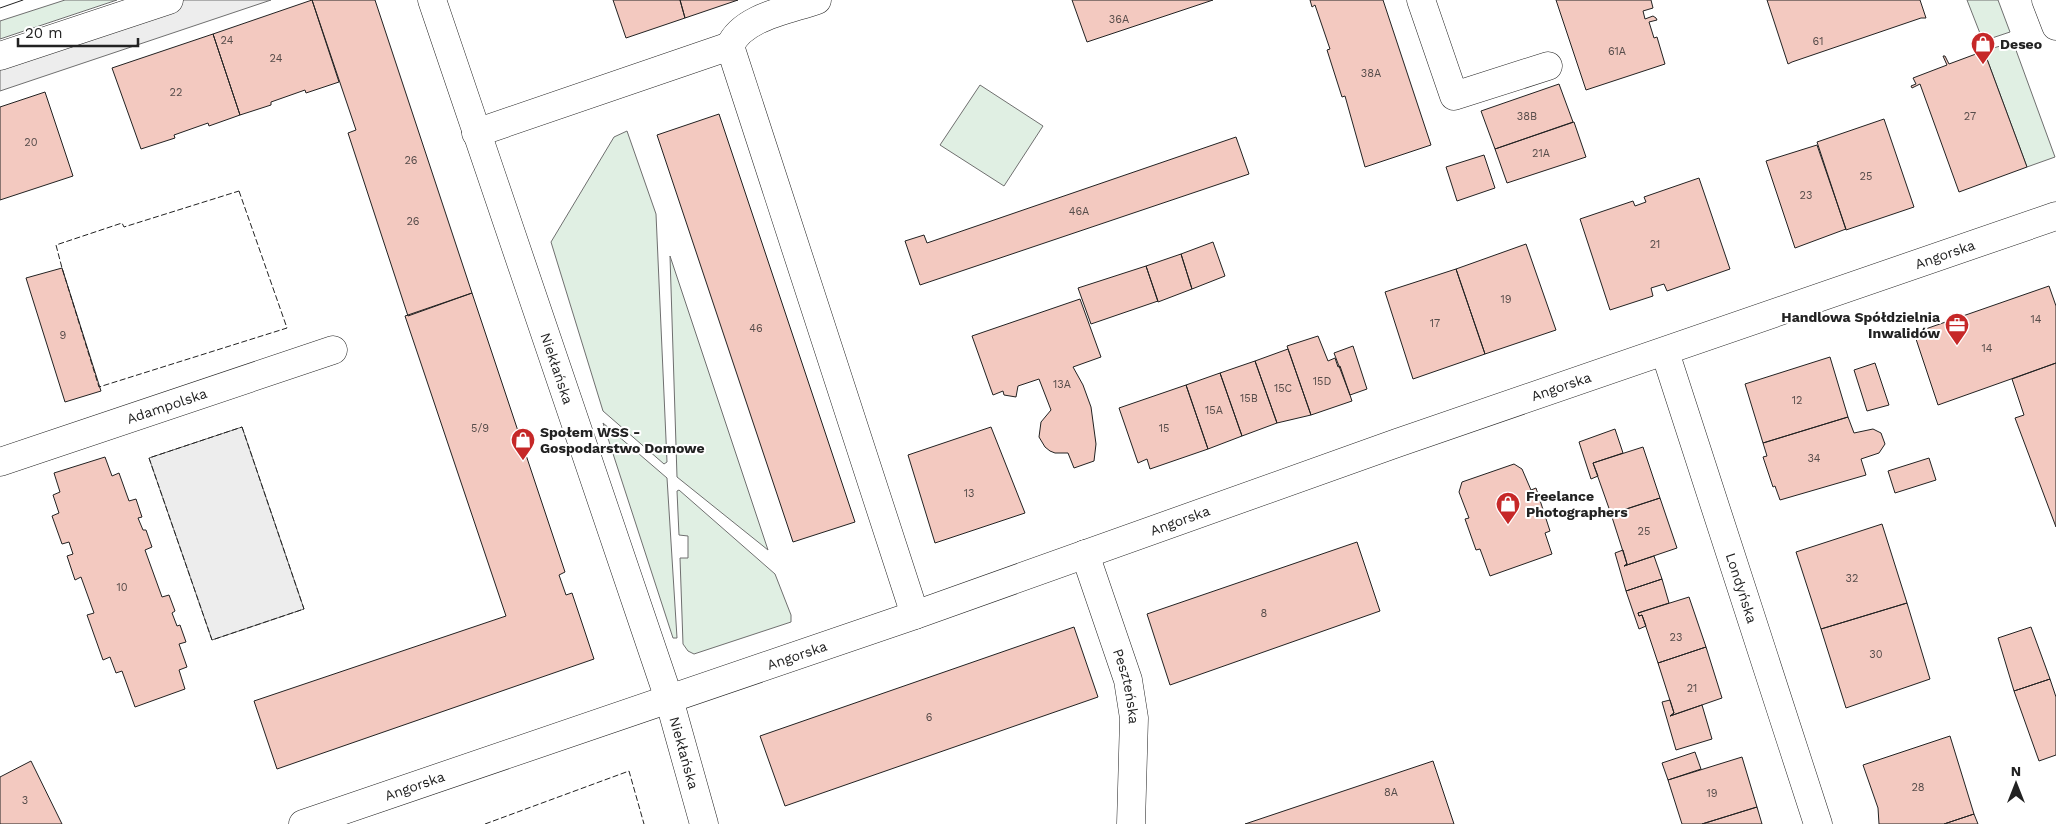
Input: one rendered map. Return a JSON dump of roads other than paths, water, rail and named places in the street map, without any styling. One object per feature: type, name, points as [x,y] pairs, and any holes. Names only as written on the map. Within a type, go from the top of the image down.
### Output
[{"type":"street","points":[[0,56],[169,0]]},
{"type":"street","name":"Niekłańska","points":[[432,0],[669,700],[704,824]]},
{"type":"street","points":[[817,0],[751,22],[734,36],[730,46],[915,615]]},
{"type":"street","points":[[1421,0],[1454,96],[1548,66]]},
{"type":"street","points":[[2046,0],[2056,26]]},
{"type":"street","points":[[476,132],[730,46]]},
{"type":"street","name":"Angorska","points":[[303,824],[915,615],[1397,443],[2056,216]]},
{"type":"street","name":"Adampolska","points":[[0,462],[333,350]]},
{"type":"street","name":"Londyńska","points":[[1665,352],[1818,824]]},
{"type":"street","name":"Peszteńska","points":[[1085,554],[1128,680],[1134,718],[1130,824]]},
{"type":"tram line","points":[[0,8],[23,0]]},
{"type":"place","name":"Deseo","points":[[1983,65]]},
{"type":"place","name":"Handlowa Spółdzielnia Inwalidów","points":[[1957,346]]},
{"type":"place","name":"Społem WSS - Gospodarstwo Domowe","points":[[523,461]]},
{"type":"place","name":"Freelance Photographers","points":[[1508,525]]}]
